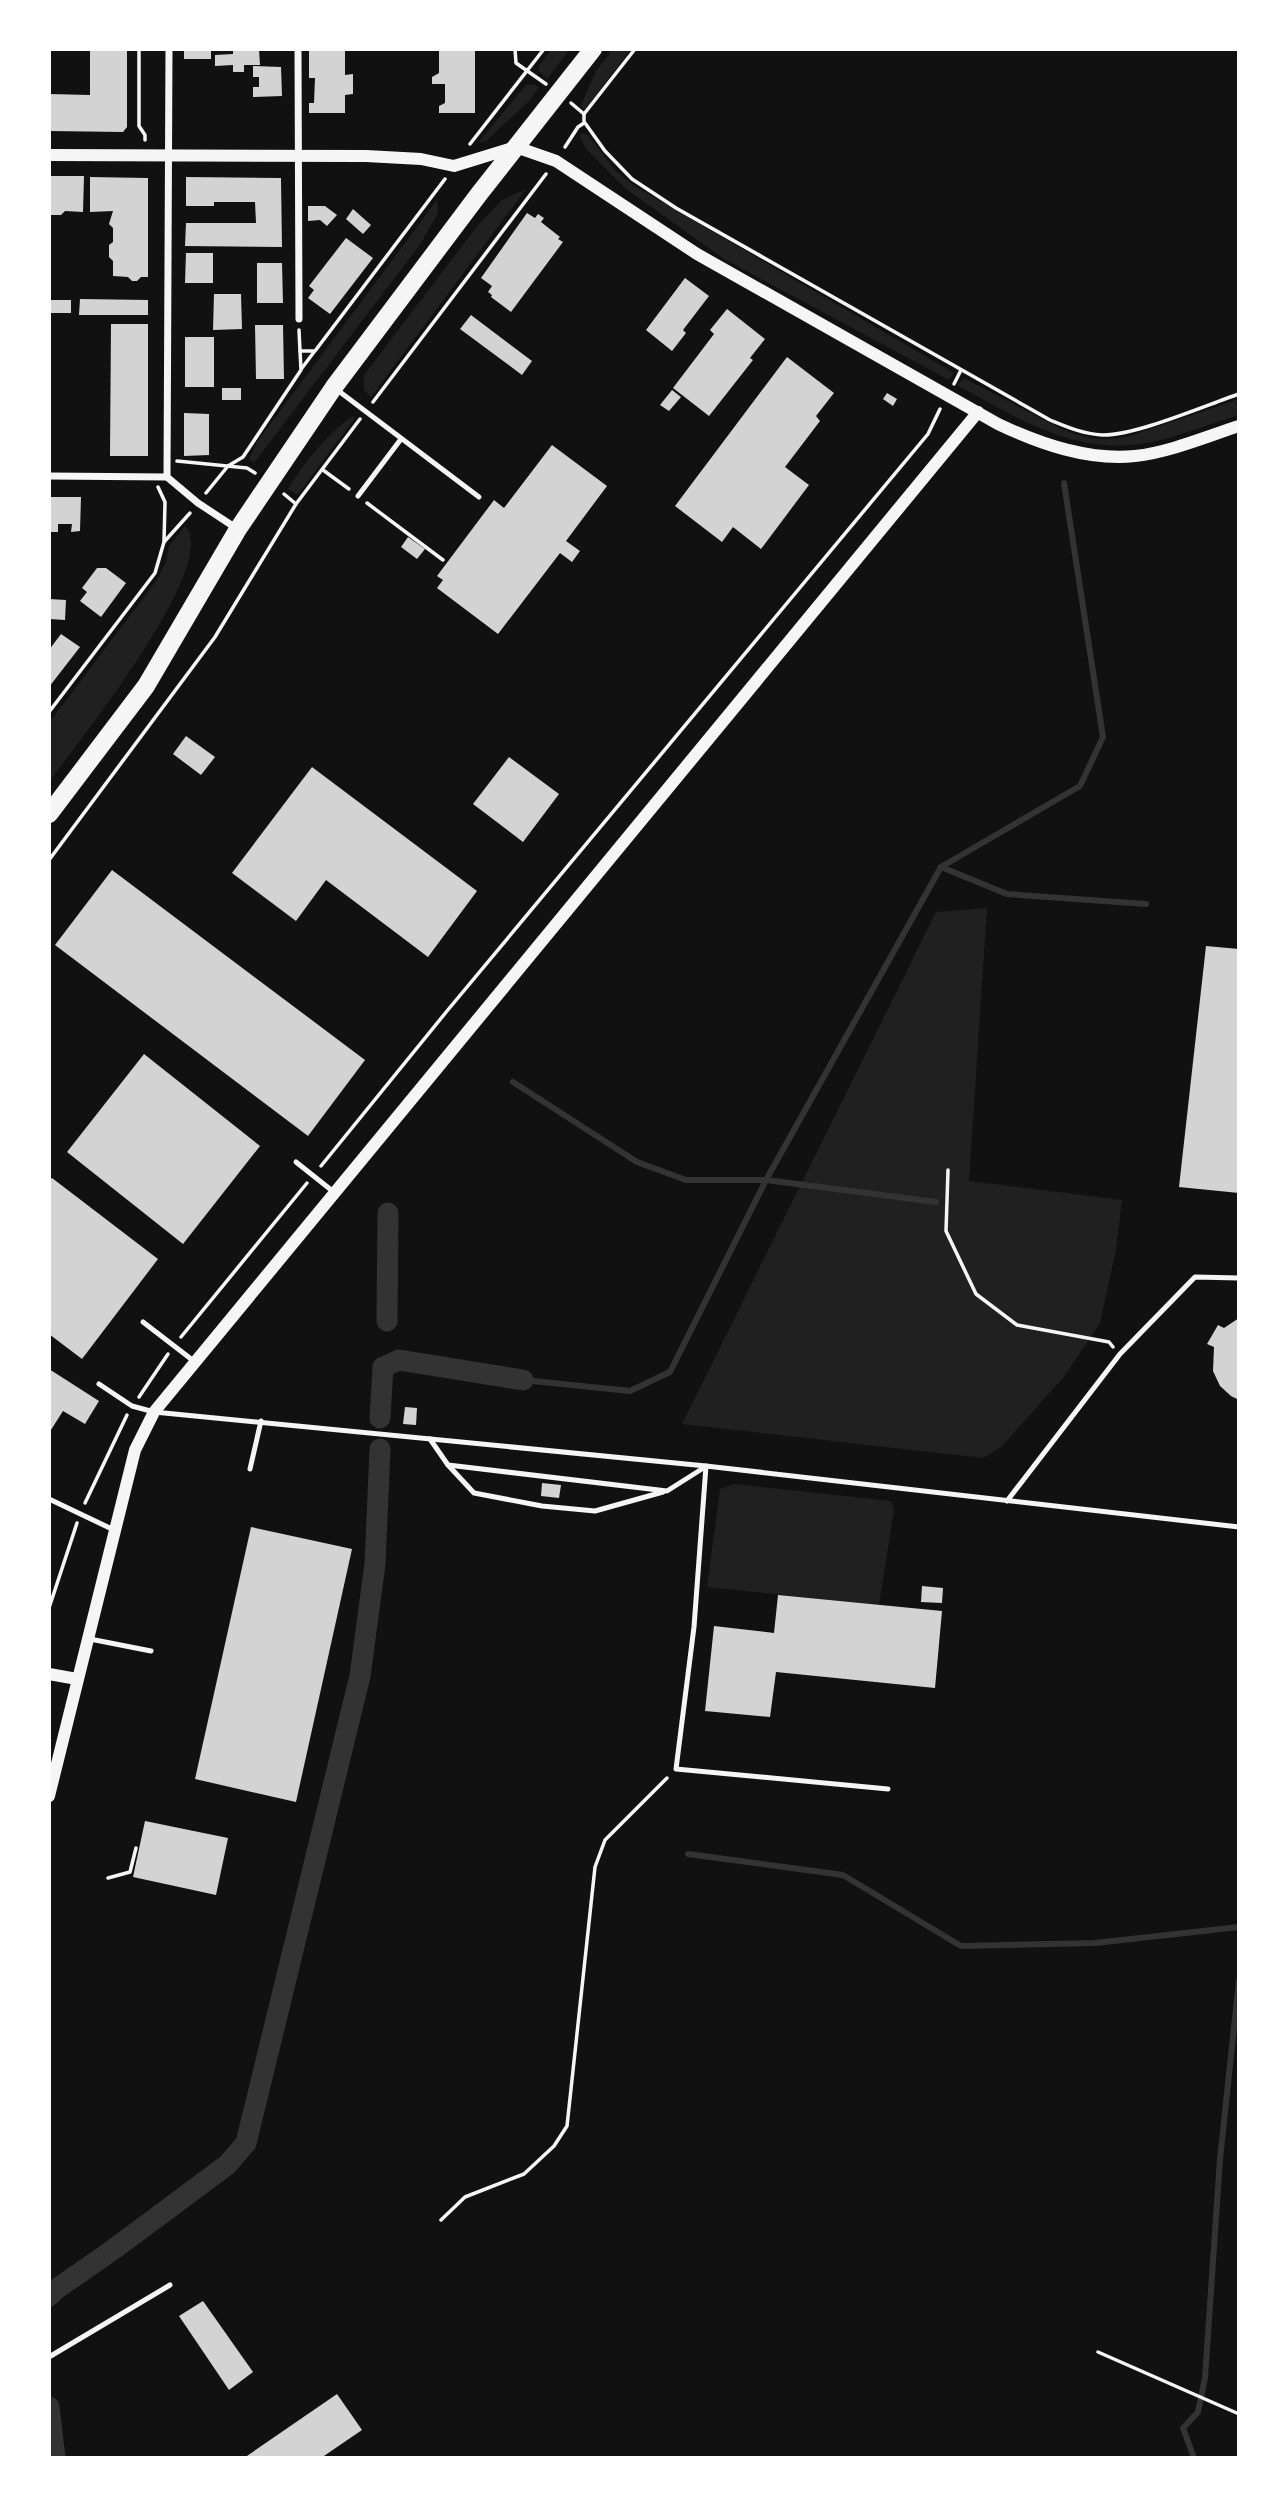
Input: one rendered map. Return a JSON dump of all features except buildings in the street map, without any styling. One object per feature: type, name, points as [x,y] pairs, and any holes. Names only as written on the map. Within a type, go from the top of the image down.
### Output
[{"type":"main road","points":[[49,814],[146,686],[238,529],[334,387],[593,49]]},
{"type":"street","points":[[167,477],[169,49]]},
{"type":"street","points":[[298,49],[299,319]]},
{"type":"street","points":[[49,155],[299,155],[421,159],[454,166],[516,147],[556,160],[697,254],[1034,441],[1104,456],[1132,456],[1161,451],[1239,426]]},
{"type":"street","points":[[49,1796],[135,1450],[155,1412],[978,412]]},
{"type":"street","points":[[49,476],[167,477],[198,503],[238,529]]},
{"type":"street","points":[[49,1674],[77,1679]]},
{"type":"lane","points":[[334,387],[479,498]]},
{"type":"lane","points":[[358,496],[401,439]]},
{"type":"lane","points":[[296,1162],[335,1193]]},
{"type":"lane","points":[[1007,1501],[1120,1354],[1195,1277],[1239,1278]]},
{"type":"lane","points":[[143,1322],[195,1362]]},
{"type":"lane","points":[[99,1384],[132,1406],[155,1412],[706,1466],[1239,1527]]},
{"type":"lane","points":[[250,1469],[261,1421]]},
{"type":"lane","points":[[430,1439],[448,1465],[474,1493],[542,1506],[595,1511],[667,1490],[706,1466]]},
{"type":"lane","points":[[448,1465],[667,1490]]},
{"type":"lane","points":[[706,1466],[694,1627],[676,1769],[888,1789]]},
{"type":"lane","points":[[49,1499],[114,1530]]},
{"type":"lane","points":[[87,1638],[150,1651]]},
{"type":"lane","points":[[49,2357],[170,2285]]},
{"type":"path","points":[[139,49],[139,125],[145,135],[145,156]]},
{"type":"path","points":[[515,49],[516,62],[528,69]]},
{"type":"path","points":[[164,542],[228,466],[243,457],[315,351],[544,49]]},
{"type":"path","points":[[635,49],[584,114],[584,123],[605,151],[632,179],[676,208],[1050,420],[1080,432],[1105,435],[1130,431],[1239,394]]},
{"type":"path","points":[[49,860],[215,637],[296,504],[556,160],[578,127],[584,123]]},
{"type":"path","points":[[299,319],[301,370]]},
{"type":"path","points":[[300,351],[315,351]]},
{"type":"path","points":[[49,1608],[80,1514],[132,1406],[157,1367],[447,1011],[928,434],[961,370]]},
{"type":"path","points":[[167,460],[247,468],[296,504]]},
{"type":"path","points":[[323,470],[443,560]]},
{"type":"path","points":[[49,712],[155,573],[164,542],[164,502],[154,477]]},
{"type":"path","points":[[948,1170],[946,1231],[976,1294],[1017,1325],[1109,1342],[1120,1354]]},
{"type":"path","points":[[441,2220],[465,2197],[524,2174],[554,2146],[567,2126],[595,1867],[605,1840],[676,1769]]},
{"type":"path","points":[[108,1878],[130,1872],[136,1848]]},
{"type":"path","points":[[1098,2352],[1239,2414]]},
{"type":"shaded area","points":[[552,49],[570,49],[547,79],[539,71],[539,66]]},
{"type":"shaded area","points":[[613,49],[631,49],[585,109],[580,107],[596,71]]},
{"type":"shaded area","points":[[534,84],[539,87],[530,100],[486,141],[478,143],[526,85]]},
{"type":"shaded area","points":[[580,135],[588,135],[616,171],[633,185],[954,373],[949,380],[724,259],[626,189],[588,151],[581,140]]},
{"type":"shaded area","points":[[526,189],[371,397],[364,390],[364,375],[478,225],[502,200]]},
{"type":"shaded area","points":[[437,200],[438,213],[419,246],[254,463],[249,459],[257,442]]},
{"type":"shaded area","points":[[964,378],[1052,424],[1076,434],[1101,439],[1130,436],[1239,399],[1239,415],[1157,441],[1103,445],[1052,433],[1028,423],[957,385]]},
{"type":"shaded area","points":[[353,416],[355,418],[299,493],[288,489],[317,449]]},
{"type":"shaded area","points":[[185,526],[191,546],[183,577],[165,614],[114,695],[49,782],[49,723],[157,580],[166,562],[169,546]]},
{"type":"shaded area","points":[[987,908],[969,1181],[1122,1200],[1116,1250],[1100,1323],[1063,1378],[1001,1447],[983,1458],[682,1424],[936,912]]},
{"type":"shaded area","points":[[735,1484],[891,1501],[894,1509],[879,1605],[707,1587],[720,1489]]},
{"type":"waterway","points":[[523,1380],[630,1391],[670,1372],[766,1180],[941,867],[1080,786],[1103,737],[1064,483]]},
{"type":"waterway","points":[[941,867],[1007,894],[1146,904]]},
{"type":"waterway","points":[[513,1082],[637,1162],[686,1180],[766,1180],[936,1202]]},
{"type":"waterway","points":[[387,1321],[388,1213]]},
{"type":"waterway","points":[[380,1418],[383,1367],[399,1360],[523,1380]]},
{"type":"waterway","points":[[49,2296],[227,2165],[246,2143],[360,1676],[375,1564],[380,1449]]},
{"type":"waterway","points":[[688,1854],[843,1875],[961,1946],[1095,1943],[1239,1927]]},
{"type":"waterway","points":[[1194,2458],[1183,2428],[1198,2412],[1205,2378],[1220,2159],[1239,1980]]},
{"type":"waterway","points":[[49,2407],[55,2458]]}]
